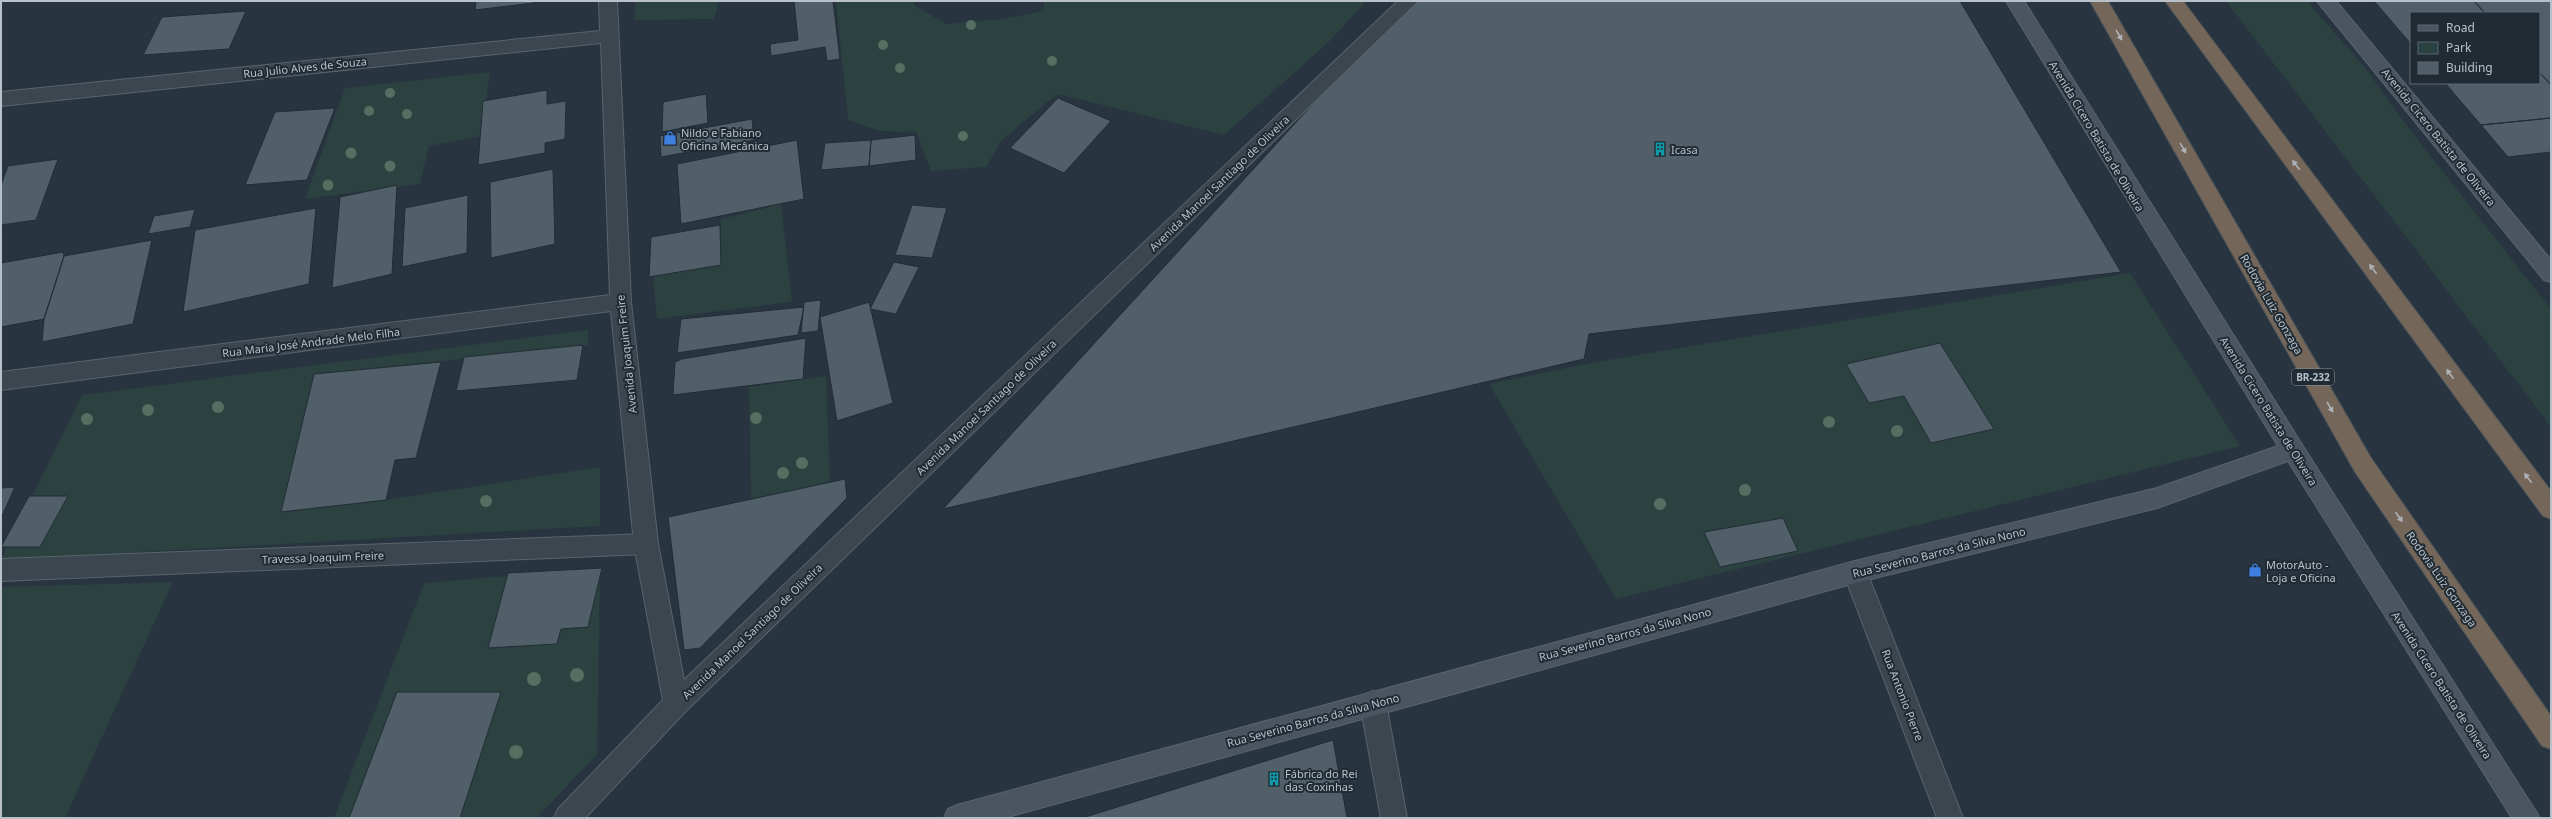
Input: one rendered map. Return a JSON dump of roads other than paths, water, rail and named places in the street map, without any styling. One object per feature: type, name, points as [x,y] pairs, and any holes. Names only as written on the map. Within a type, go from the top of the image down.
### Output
[{"type":"highway","name":"Rodovia Luiz Gonzaga","points":[[2099,1],[2364,465],[2551,737]]},
{"type":"highway","points":[[2174,1],[2551,509]]},
{"type":"main road","name":"Avenida Cicero Batista de Oliveira","points":[[2015,1],[2293,450],[2528,818]]},
{"type":"main road","name":"Avenida Cicero Batista de Oliveira","points":[[2326,1],[2551,274]]},
{"type":"main road","name":"Rua Severino Barros da Silva Nono","points":[[957,818],[1855,572],[2157,498],[2293,450]]},
{"type":"street","name":"Avenida Joaquim Freire","points":[[608,1],[608,36],[620,302],[646,544],[676,704]]},
{"type":"street","name":"Avenida Manoel Santiago de Oliveira","points":[[567,818],[676,704],[1409,1]]},
{"type":"street","name":"Rua Julio Alves de Souza","points":[[1,99],[608,36]]},
{"type":"street","name":"Rua Maria José Andrade Melo Filha","points":[[1,382],[620,302]]},
{"type":"street","name":"Travessa Joaquim Freire","points":[[1,570],[646,544]]},
{"type":"street","name":"Rua Antonio Pierre","points":[[1855,572],[1950,818]]},
{"type":"street","points":[[1373,703],[1394,818]]},
{"type":"place","name":"Nildo e Fabiano Oficina Mecânica","points":[[670,138]]},
{"type":"place","name":"Icasa","points":[[1660,149]]},
{"type":"place","name":"MotorAuto - Loja e Oficina","points":[[2255,570]]},
{"type":"place","name":"Fábrica do Rei das Coxinhas","points":[[1274,779]]}]
